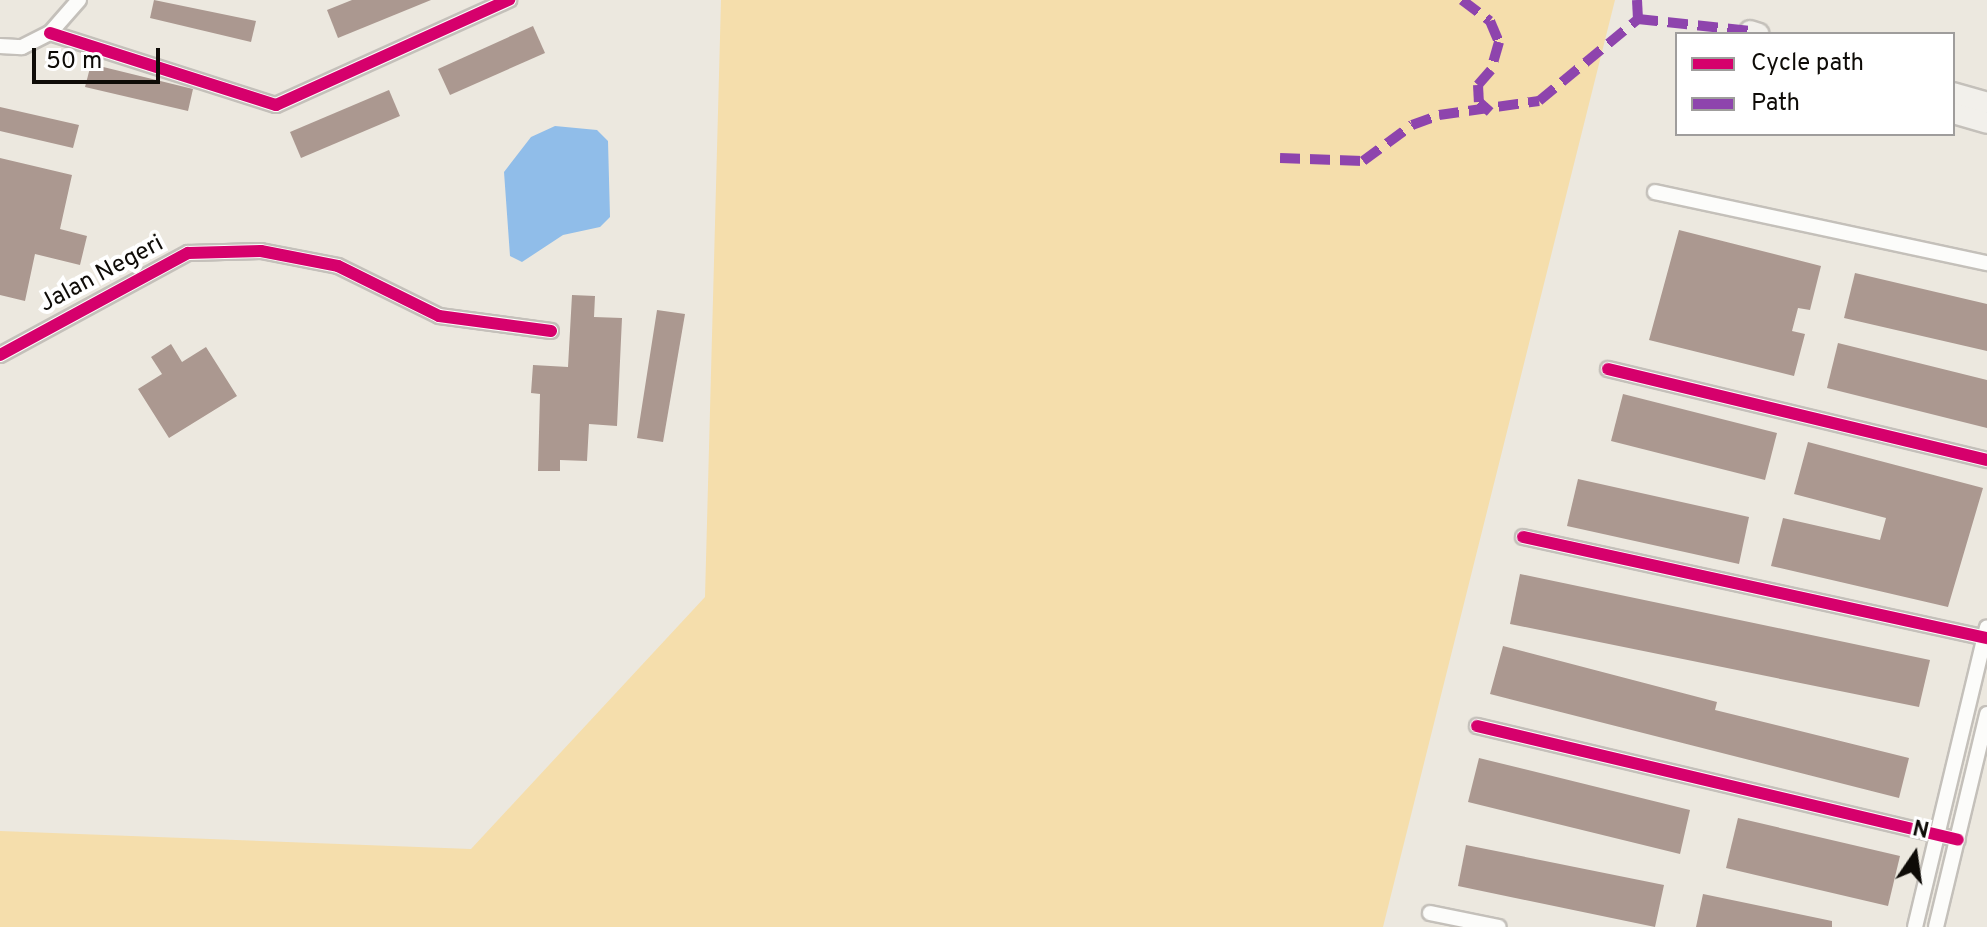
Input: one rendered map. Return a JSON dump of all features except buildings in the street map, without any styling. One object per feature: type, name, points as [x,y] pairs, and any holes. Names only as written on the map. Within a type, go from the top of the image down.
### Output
[{"type":"street","points":[[0,46],[22,47],[50,33],[79,0]]},
{"type":"street","points":[[50,33],[276,105],[509,0]]},
{"type":"street","points":[[1955,94],[1987,103]]},
{"type":"street","points":[[1955,114],[1987,123]]},
{"type":"street","points":[[1655,192],[1987,263]]},
{"type":"street","name":"Jalan Negeri","points":[[0,355],[188,253],[261,251],[338,266],[439,316],[551,331]]},
{"type":"street","points":[[1608,369],[1987,460]]},
{"type":"street","points":[[1523,537],[1986,634],[1915,927]]},
{"type":"street","points":[[1936,927],[1987,714]]},
{"type":"street","points":[[1477,726],[1958,840]]},
{"type":"street","points":[[1430,913],[1499,927]]},
{"type":"shaded area","points":[[721,0],[1615,0],[1383,927],[0,927],[0,831],[471,849],[705,597]]},
{"type":"water","points":[[555,126],[597,130],[608,141],[610,217],[600,227],[563,235],[522,262],[510,256],[504,172],[531,137]]},
{"type":"marked path","points":[[1462,0],[1490,21],[1499,42],[1491,70],[1478,85],[1479,102],[1490,112]]},
{"type":"marked path","points":[[1637,0],[1638,19]]},
{"type":"marked path","points":[[1280,158],[1363,161],[1412,125],[1439,115],[1539,101],[1638,19],[1750,31]]},
{"type":"cycle path","points":[[50,33],[276,105],[509,0]]},
{"type":"cycle path","points":[[0,355],[188,253],[261,251],[338,266],[439,316],[551,331]]},
{"type":"cycle path","points":[[1608,369],[1987,460]]},
{"type":"cycle path","points":[[1523,537],[1987,638]]},
{"type":"cycle path","points":[[1477,726],[1958,840]]}]
